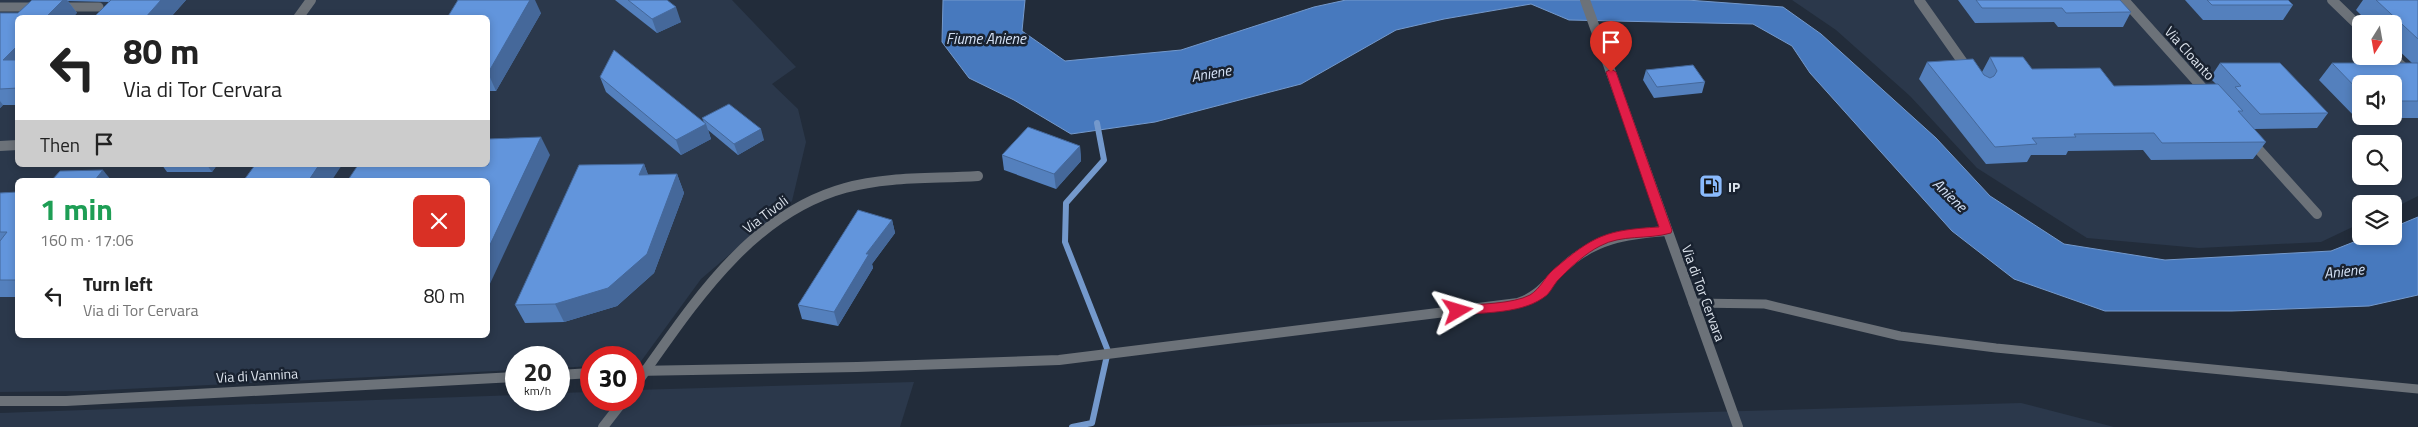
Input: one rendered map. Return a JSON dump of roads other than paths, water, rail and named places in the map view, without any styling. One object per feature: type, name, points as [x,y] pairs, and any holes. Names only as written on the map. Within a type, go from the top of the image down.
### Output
[{"type":"street","points":[[300,15],[311,0]]},
{"type":"street","name":"Via di Tor Cervara","points":[[1585,0],[1738,427]]},
{"type":"street","points":[[1919,0],[1975,80]]},
{"type":"street","name":"Via Cloanto","points":[[2124,0],[2217,103]]},
{"type":"street","points":[[2332,0],[2352,19]]},
{"type":"street","points":[[2401,65],[2418,81]]},
{"type":"street","points":[[2244,133],[2317,214]]},
{"type":"street","points":[[0,146],[15,145]]},
{"type":"street","name":"Via Tivoli","points":[[646,370],[702,292],[758,235],[788,213],[818,197],[847,187],[978,176]]},
{"type":"street","points":[[646,370],[857,367],[1059,360],[1518,303],[1533,298],[1544,290],[1555,275],[1593,244],[1609,236],[1666,230]]},
{"type":"street","name":"Via di Vannina","points":[[0,402],[505,378]]},
{"type":"street","points":[[603,427],[615,411]]},
{"type":"lane","points":[[0,7],[99,6]]},
{"type":"lane","points":[[1693,303],[1765,304],[1900,336],[1996,348],[2418,389]]},
{"type":"water","name":"Fiume Aniene","points":[[943,0],[1025,0],[1022,31],[1065,61],[1181,50],[1314,7],[1346,0],[1687,0],[1783,7],[1821,34],[1936,138],[1990,196],[2064,244],[2165,260],[2331,251],[2352,243],[2352,245],[2402,245],[2402,224],[2418,217],[2418,295],[2369,306],[2232,311],[2105,311],[2014,279],[1952,231],[1810,73],[1792,46],[1753,24],[1569,20],[1531,4],[1444,19],[1396,30],[1301,84],[1155,122],[1071,134],[1014,100],[969,78],[942,42]]},
{"type":"waterway","points":[[1072,427],[1092,423],[1108,351],[1065,242],[1066,203],[1104,160],[1097,123]]},
{"type":"place","name":"IP","points":[[1711,186]]},
{"type":"water label","name":"Aniene","points":[[1211,73]]},
{"type":"water label","name":"Aniene","points":[[1950,195]]},
{"type":"water label","name":"Aniene","points":[[2344,271]]}]
